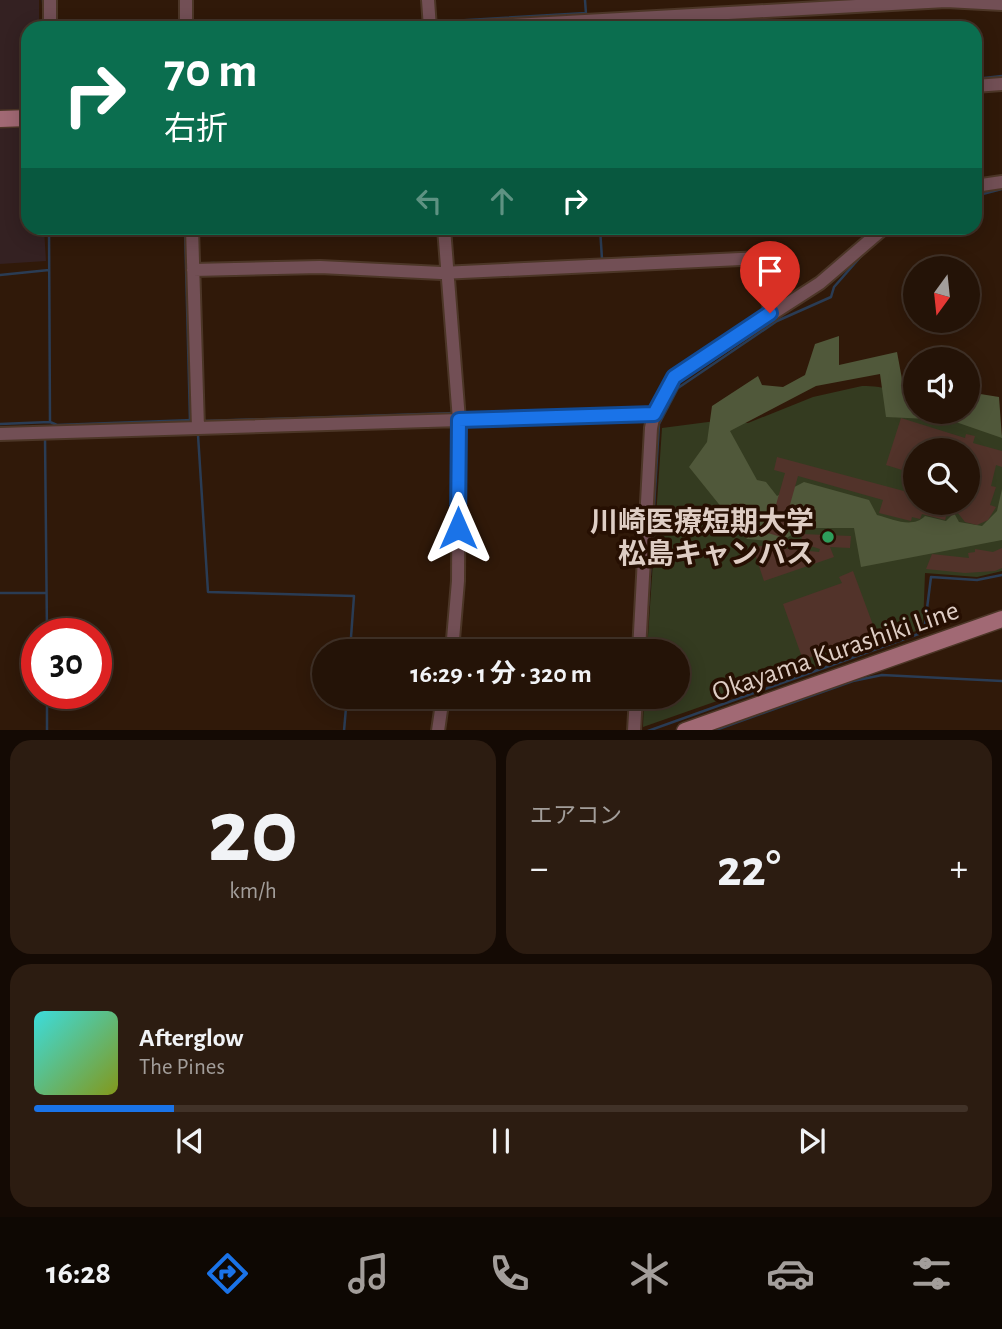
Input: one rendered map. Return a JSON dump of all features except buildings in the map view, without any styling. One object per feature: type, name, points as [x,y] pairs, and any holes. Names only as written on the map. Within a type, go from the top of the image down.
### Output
[{"type":"main road","points":[[0,119],[21,118]]},
{"type":"main road","name":"Okayama Kurashiki Line","points":[[685,730],[1002,619]]},
{"type":"street","points":[[50,0],[50,21]]},
{"type":"street","points":[[186,0],[186,21]]},
{"type":"street","points":[[428,0],[430,21]]},
{"type":"street","points":[[604,21],[946,1],[1002,4]]},
{"type":"street","points":[[982,85],[1002,84]]},
{"type":"street","points":[[982,185],[1002,182]]},
{"type":"street","points":[[192,235],[197,423]]},
{"type":"street","points":[[445,235],[458,415],[458,582],[453,639]]},
{"type":"street","points":[[640,639],[654,414],[674,377],[820,283],[876,235]]},
{"type":"street","points":[[193,266],[447,269],[762,257],[765,260],[773,311]]},
{"type":"street","points":[[0,434],[197,423],[458,415],[654,414]]},
{"type":"street","points":[[438,730],[441,709]]},
{"type":"street","points":[[634,730],[635,709]]},
{"type":"shaded area","points":[[0,0],[39,0],[39,21],[21,21],[21,110],[0,111]]},
{"type":"shaded area","points":[[21,127],[21,235],[44,235],[46,261],[0,264],[0,128]]},
{"type":"green space","points":[[839,336],[839,365],[897,352],[903,384],[903,418],[886,417],[880,374],[816,386],[730,431],[757,480],[766,482],[777,496],[804,482],[869,500],[877,515],[902,522],[914,522],[925,516],[946,521],[955,515],[959,522],[982,526],[997,511],[1002,489],[1002,540],[861,567],[854,528],[803,528],[780,542],[747,539],[689,467],[707,442],[712,406],[758,376],[762,385],[783,387],[805,375],[815,344]]},
{"type":"green space","name":"川崎医療短期大学 松島キャンパス","points":[[862,386],[879,387],[903,396],[903,424],[968,424],[1002,435],[1002,571],[977,577],[925,573],[923,626],[919,630],[643,727],[644,709],[690,709],[690,639],[648,639],[662,428],[708,422],[748,423],[813,397]]},
{"type":"green space","points":[[980,394],[999,397],[1002,438],[962,424],[980,424]]},
{"type":"waterway","points":[[43,0],[44,21]]},
{"type":"waterway","points":[[180,0],[180,11]]},
{"type":"waterway","points":[[585,0],[586,14]]},
{"type":"waterway","points":[[451,21],[586,13]]},
{"type":"waterway","points":[[982,78],[1002,76]]},
{"type":"waterway","points":[[982,194],[1002,189]]},
{"type":"waterway","points":[[0,424],[50,422],[49,235]]},
{"type":"waterway","points":[[185,235],[190,420]]},
{"type":"waterway","points":[[600,235],[602,259]]},
{"type":"waterway","points":[[602,259],[759,252]]},
{"type":"waterway","points":[[648,606],[659,424],[678,388],[777,321],[831,297],[834,287],[863,254]]},
{"type":"waterway","points":[[196,264],[214,263]]},
{"type":"waterway","points":[[0,275],[49,270]]},
{"type":"waterway","points":[[462,413],[619,409]]},
{"type":"waterway","points":[[203,421],[455,413]]},
{"type":"waterway","points":[[50,422],[57,425],[193,420]]},
{"type":"waterway","points":[[198,435],[208,592],[354,596],[351,639]]},
{"type":"waterway","points":[[45,437],[47,618]]},
{"type":"waterway","points":[[651,730],[924,632],[931,577],[977,580],[1002,575]]},
{"type":"waterway","points":[[0,593],[46,593]]},
{"type":"waterway","points":[[716,730],[853,681],[882,675],[1002,681]]},
{"type":"waterway","points":[[47,709],[47,730]]},
{"type":"waterway","points":[[344,730],[346,709]]},
{"type":"place","name":"川崎医療短期大学 松島キャンパス","points":[[828,537]]},
{"type":"route","points":[[458,528],[459,420],[654,414],[674,377],[770,313]]}]
